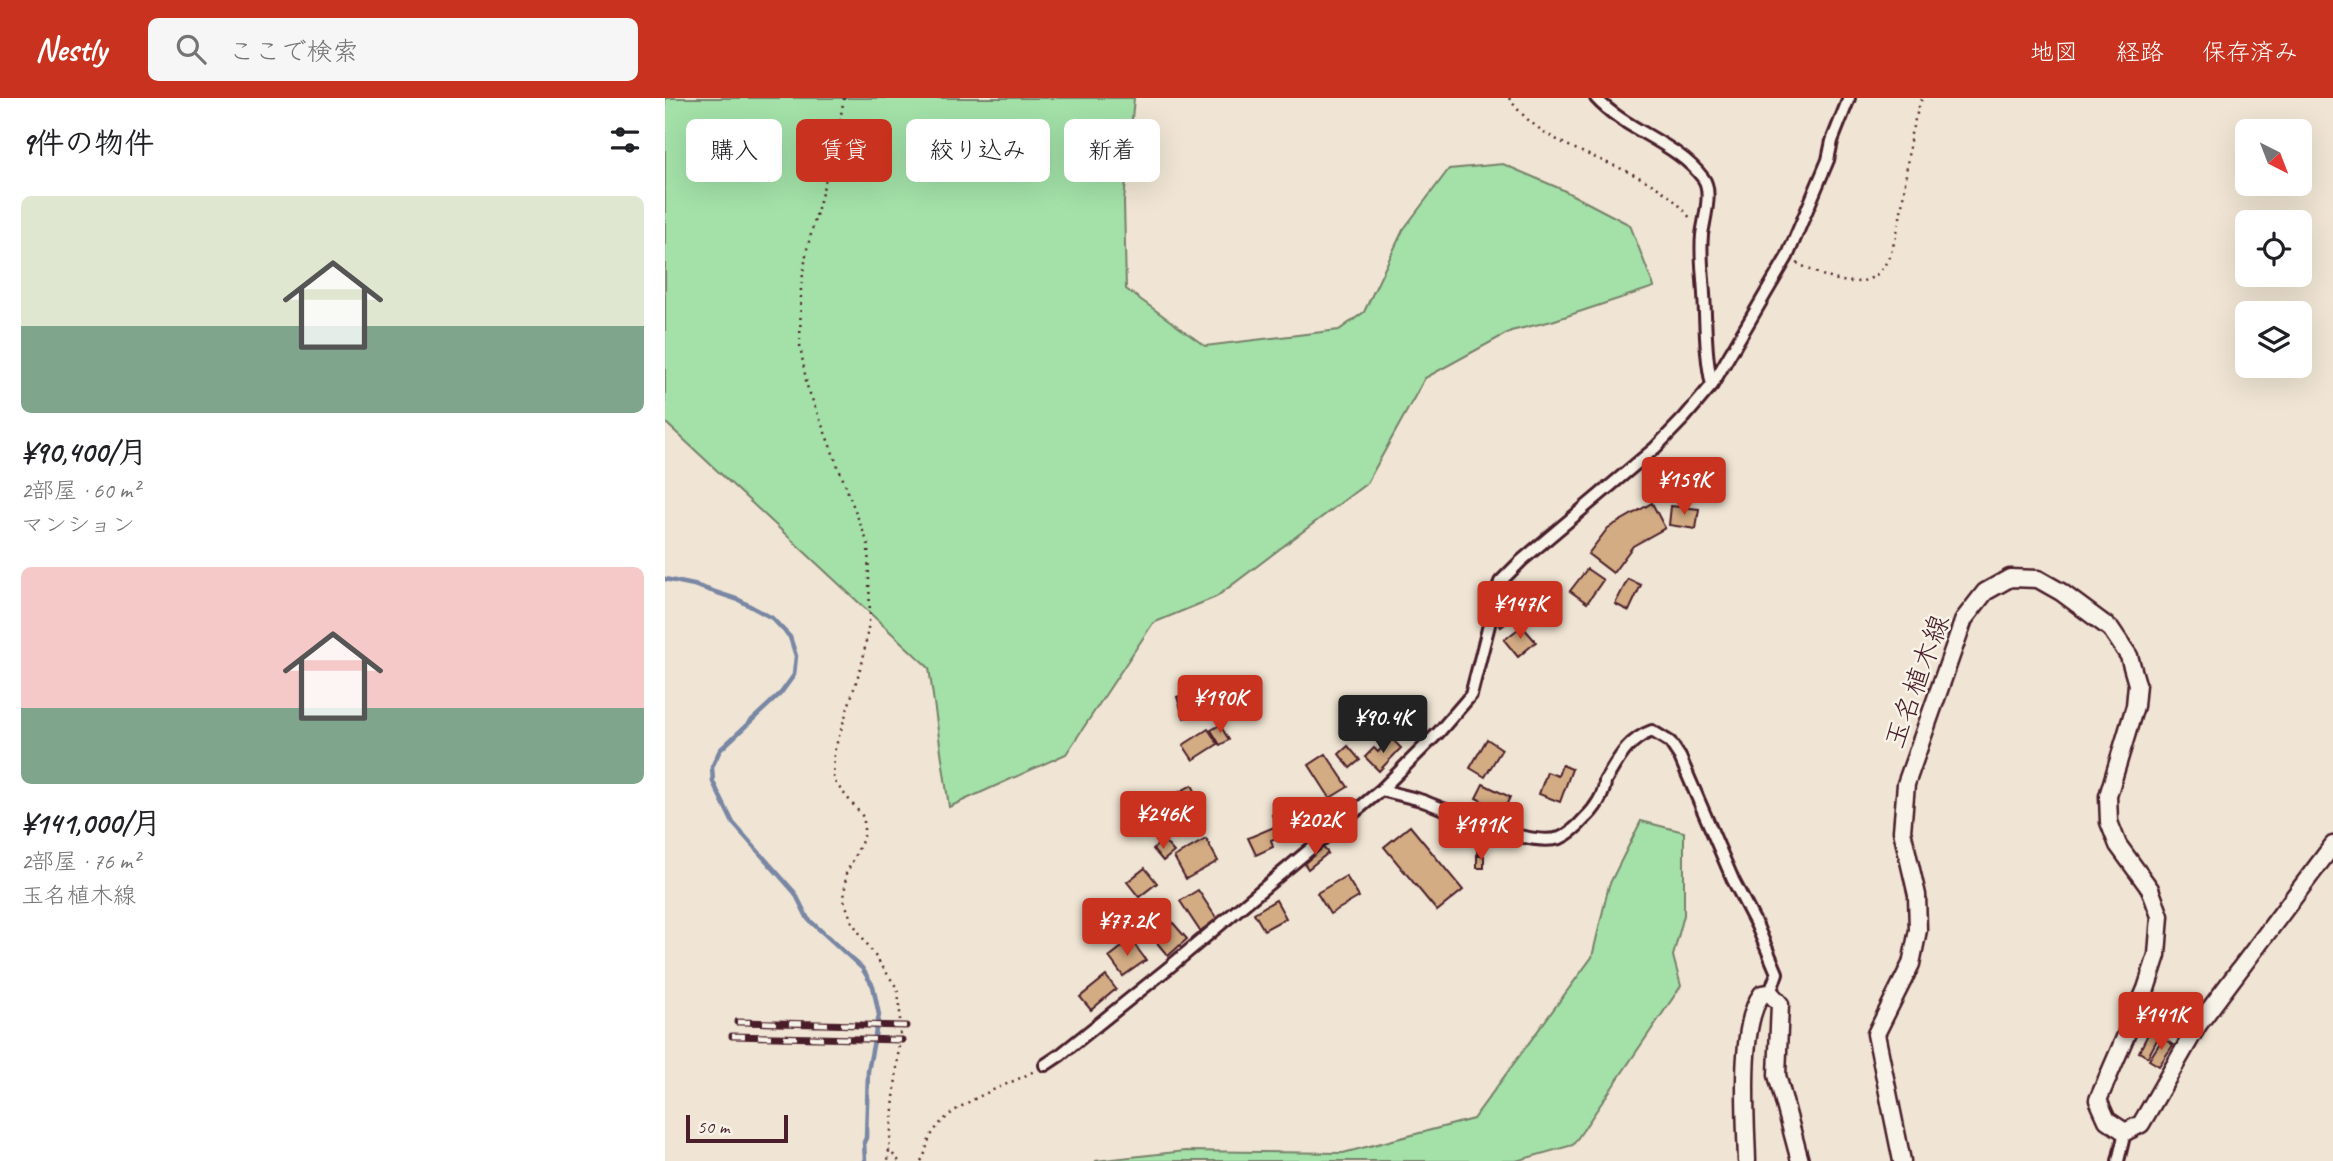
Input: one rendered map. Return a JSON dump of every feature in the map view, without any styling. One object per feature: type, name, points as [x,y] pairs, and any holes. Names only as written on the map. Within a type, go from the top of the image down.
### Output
[{"type":"main road","name":"玉名植木線","points":[[1902,1161],[1876,1034],[1910,964],[1918,930],[1917,895],[1902,831],[1906,784],[1964,619],[1986,592],[2010,578],[2038,579],[2061,592],[2111,629],[2129,656],[2137,684],[2135,706],[2108,796],[2109,822],[2118,845],[2150,889],[2160,916],[2157,955],[2146,989],[2098,1100],[2107,1120],[2126,1132]]},
{"type":"main road","points":[[2126,1132],[2141,1124],[2198,1025],[2333,845]]},
{"type":"main road","points":[[1748,1161],[1747,1054],[1754,1004],[1762,994],[1770,993],[1780,1004],[1777,1075],[1800,1161]]},
{"type":"street","points":[[1596,98],[1636,130],[1687,160],[1705,180],[1707,195],[1700,256],[1706,358],[1712,385]]},
{"type":"street","points":[[1045,1065],[1167,969],[1381,790],[1439,732],[1471,695],[1478,677],[1500,582],[1521,561],[1655,448],[1712,385],[1787,257],[1828,160],[1832,141],[1849,98]]},
{"type":"street","points":[[1381,790],[1416,799],[1534,840],[1560,838],[1572,831],[1592,812],[1605,787],[1605,781],[1625,748],[1639,736],[1652,731],[1670,742],[1680,757],[1733,880],[1757,926],[1776,973],[1770,993]]},
{"type":"street","points":[[2118,1161],[2126,1132]]},
{"type":"path","points":[[844,98],[800,287],[800,345],[807,386],[868,544],[868,626],[863,660],[834,752],[833,780],[864,818],[865,837],[846,874],[844,900],[852,922],[897,988],[900,1006],[900,1035],[888,1161]]},
{"type":"path","points":[[1509,98],[1531,124],[1548,135],[1665,192],[1682,206],[1702,236]]},
{"type":"path","points":[[1787,257],[1821,276],[1842,282],[1867,279],[1880,272],[1890,256],[1896,235],[1912,131],[1922,98]]},
{"type":"path","points":[[921,1161],[930,1137],[947,1117],[966,1103],[1013,1083],[1045,1065]]},
{"type":"path","points":[[888,1149],[899,1161]]},
{"type":"green space","points":[[665,98],[1134,98],[1132,119],[1064,119],[1064,182],[1126,182],[1126,289],[1205,346],[1339,330],[1364,312],[1403,230],[1449,169],[1503,164],[1561,189],[1630,225],[1654,287],[1552,321],[1511,331],[1425,378],[1367,483],[1216,597],[1153,623],[1066,754],[949,807],[929,668],[665,422]]},
{"type":"green space","points":[[1641,821],[1684,832],[1684,915],[1673,956],[1681,986],[1573,1145],[1516,1161],[1095,1161],[1185,1151],[1343,1153],[1473,1119],[1592,957],[1609,885]]},
{"type":"building","points":[[1652,503],[1665,528],[1633,546],[1613,573],[1588,554],[1608,528]]},
{"type":"building","points":[[1671,506],[1699,509],[1696,529],[1669,525]]},
{"type":"building","points":[[1587,569],[1603,580],[1587,603],[1570,591]]},
{"type":"building","points":[[1628,579],[1641,585],[1629,611],[1615,604]]},
{"type":"building","points":[[1506,591],[1521,612],[1501,627],[1491,613],[1504,604],[1498,596]]},
{"type":"building","points":[[1522,626],[1536,642],[1518,657],[1504,640]]},
{"type":"building","points":[[1217,684],[1224,704],[1184,718],[1177,697]]},
{"type":"building","points":[[1220,725],[1229,740],[1220,745],[1211,730]]},
{"type":"building","points":[[1208,729],[1218,744],[1193,760],[1183,745]]},
{"type":"building","points":[[1391,738],[1401,748],[1379,771],[1365,757],[1374,748],[1378,752]]},
{"type":"building","points":[[1487,739],[1502,749],[1485,777],[1470,768]]},
{"type":"building","points":[[1348,746],[1360,760],[1350,768],[1339,754]]},
{"type":"building","points":[[1326,754],[1348,787],[1330,798],[1309,765]]},
{"type":"building","points":[[1562,765],[1572,769],[1560,802],[1539,794],[1547,772],[1558,776]]},
{"type":"building","points":[[1483,784],[1510,797],[1499,821],[1481,813],[1486,803],[1476,798]]},
{"type":"building","points":[[1192,785],[1200,801],[1163,820],[1155,805]]},
{"type":"building","points":[[1287,807],[1295,823],[1280,831],[1272,815]]},
{"type":"building","points":[[1410,826],[1463,890],[1437,911],[1384,847]]},
{"type":"building","points":[[1274,827],[1278,837],[1271,840],[1273,847],[1256,855],[1248,838]]},
{"type":"building","points":[[1206,839],[1218,861],[1186,879],[1174,857]]},
{"type":"building","points":[[1163,840],[1174,852],[1163,861],[1153,849]]},
{"type":"building","points":[[1477,841],[1484,841],[1483,854],[1477,854]]},
{"type":"building","points":[[1321,845],[1328,853],[1308,869],[1302,860]]},
{"type":"building","points":[[1477,856],[1484,856],[1484,868],[1477,868]]},
{"type":"building","points":[[1145,868],[1157,883],[1139,897],[1127,882]]},
{"type":"building","points":[[1346,876],[1359,897],[1330,914],[1317,893]]},
{"type":"building","points":[[1198,890],[1217,919],[1200,931],[1180,901]]},
{"type":"building","points":[[1276,900],[1286,918],[1264,930],[1254,913]]},
{"type":"building","points":[[1126,909],[1140,929],[1126,938],[1113,919]]},
{"type":"building","points":[[1167,916],[1187,939],[1168,956],[1148,932]]},
{"type":"building","points":[[1131,940],[1146,960],[1123,976],[1109,957]]},
{"type":"building","points":[[1106,976],[1116,989],[1091,1010],[1080,997]]},
{"type":"building","points":[[2150,1030],[2159,1036],[2148,1057],[2139,1052]]},
{"type":"building","points":[[2163,1038],[2173,1045],[2159,1066],[2149,1060]]},
{"type":"waterway","points":[[665,579],[694,585],[739,600],[772,618],[790,637],[796,656],[794,675],[781,693],[720,750],[712,767],[713,782],[733,823],[795,893],[808,919],[862,968],[873,986],[879,1015],[868,1071],[865,1161]]},
{"type":"railway","points":[[737,1022],[906,1026]]},
{"type":"railway","points":[[732,1036],[902,1040]]}]
